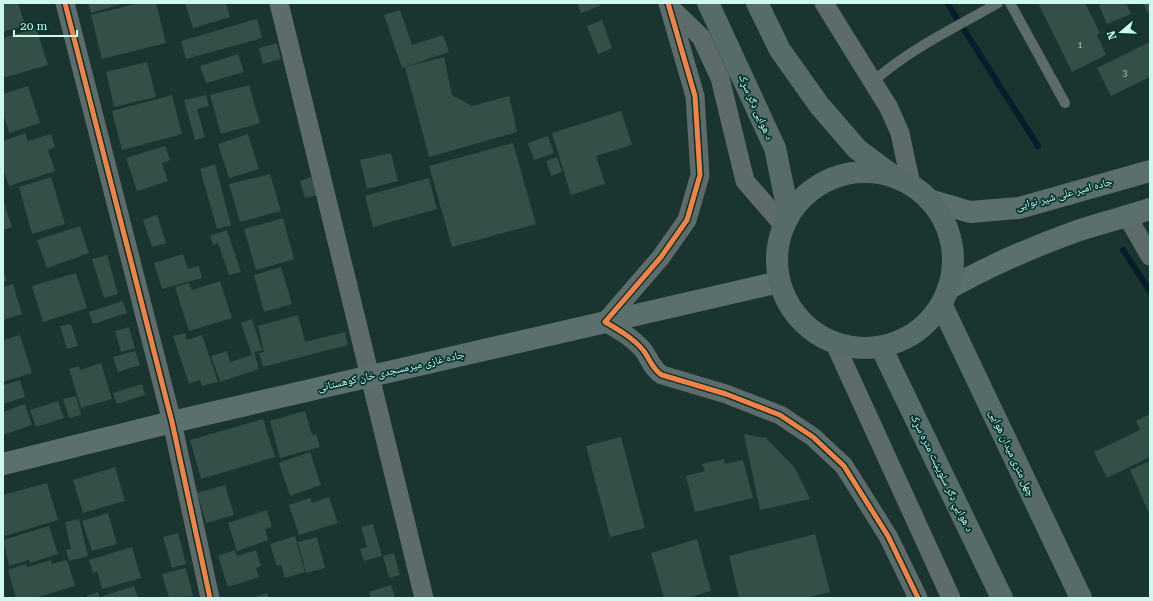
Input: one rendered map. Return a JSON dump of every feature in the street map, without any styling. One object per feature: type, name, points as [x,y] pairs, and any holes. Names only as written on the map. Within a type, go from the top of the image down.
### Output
[{"type":"main road","name":"د هوایی ډګر سړک","points":[[708,3],[775,148],[786,221]]},
{"type":"main road","points":[[757,3],[780,50],[819,105],[857,149],[930,200],[943,220],[951,242],[953,266],[946,298]]},
{"type":"main road","name":"جاده امیر علی شیر نوایی","points":[[930,200],[970,212],[1019,208],[1150,171]]},
{"type":"main road","points":[[903,181],[877,173],[859,172],[834,177],[813,189],[786,221],[777,254],[779,282],[791,308],[810,330],[835,344],[858,349],[881,347],[904,340],[923,327],[946,298],[981,270],[1077,231],[1150,209]]},
{"type":"main road","name":"جاده غازی میرمسجدی خان کوهستانی","points":[[3,464],[172,422],[779,282]]},
{"type":"main road","name":"چهل متری میدان هوایی","points":[[946,298],[1081,598]]},
{"type":"main road","name":"د هوايي ډګر سلویښت متره سړک","points":[[881,347],[1002,598]]},
{"type":"street","points":[[65,3],[172,422],[210,598]]},
{"type":"street","points":[[279,3],[424,598]]},
{"type":"street","points":[[825,3],[874,81],[889,108],[900,134],[903,181]]},
{"type":"street","points":[[670,6],[701,38],[720,78],[745,181],[786,221]]},
{"type":"street","points":[[670,6],[695,96],[700,174],[687,220],[661,257],[605,322],[633,340],[644,352],[656,371],[662,375],[726,394],[780,415],[813,436],[844,466],[888,536],[918,598]]},
{"type":"street","points":[[1127,216],[1150,256]]},
{"type":"street","points":[[835,344],[951,598]]},
{"type":"lane","points":[[874,81],[894,64],[942,33],[984,12],[998,3]]},
{"type":"lane","points":[[1010,3],[1065,103]]},
{"type":"building","points":[[3,3],[18,3],[25,25],[3,32]]},
{"type":"building","points":[[88,3],[125,3],[91,13]]},
{"type":"building","points":[[139,3],[156,3],[166,43],[102,59],[91,15]]},
{"type":"building","points":[[185,3],[226,3],[230,17],[193,28]]},
{"type":"building","points":[[577,3],[599,3],[600,6],[581,13]]},
{"type":"building","points":[[1038,3],[1085,3],[1100,33],[1097,35],[1106,55],[1072,72]]},
{"type":"building","points":[[1103,3],[1126,3],[1131,14],[1107,24],[1099,5]]},
{"type":"building","points":[[1143,3],[1150,3],[1150,17]]},
{"type":"building","points":[[400,10],[412,45],[443,35],[449,52],[402,68],[384,15]]},
{"type":"building","points":[[257,19],[262,38],[186,59],[181,41]]},
{"type":"building","points":[[602,20],[612,48],[598,54],[587,26]]},
{"type":"building","points":[[36,28],[48,65],[3,78],[3,38]]},
{"type":"building","points":[[1150,42],[1150,77],[1111,96],[1097,68]]},
{"type":"building","points":[[277,43],[281,59],[263,64],[259,48]]},
{"type":"building","points":[[238,54],[244,72],[206,83],[200,66]]},
{"type":"building","points":[[444,57],[452,95],[472,106],[509,96],[517,132],[429,157],[405,67]]},
{"type":"building","points":[[147,62],[156,97],[114,107],[106,72]]},
{"type":"building","points":[[249,85],[260,123],[221,134],[210,95]]},
{"type":"building","points":[[28,86],[40,123],[9,133],[3,114],[3,94]]},
{"type":"building","points":[[172,95],[182,134],[122,150],[112,111]]},
{"type":"building","points":[[206,95],[209,106],[197,109],[205,137],[195,140],[184,100]]},
{"type":"building","points":[[621,111],[632,145],[596,156],[605,184],[571,195],[552,133]]},
{"type":"building","points":[[25,133],[28,141],[51,134],[55,147],[48,150],[55,171],[9,186],[3,168],[3,141]]},
{"type":"building","points":[[248,134],[259,169],[229,178],[218,144]]},
{"type":"building","points":[[548,136],[554,153],[534,160],[528,143]]},
{"type":"building","points":[[513,143],[536,224],[452,247],[429,166]]},
{"type":"building","points":[[165,146],[170,160],[162,163],[168,181],[137,191],[126,158]]},
{"type":"building","points":[[391,153],[398,181],[367,189],[360,160]]},
{"type":"building","points":[[557,157],[562,172],[551,176],[546,161]]},
{"type":"building","points":[[215,164],[231,225],[217,229],[200,169]]},
{"type":"building","points":[[270,174],[281,211],[240,222],[229,184]]},
{"type":"building","points":[[51,177],[65,224],[32,234],[19,187]]},
{"type":"building","points":[[312,177],[317,195],[305,198],[300,181]]},
{"type":"building","points":[[429,178],[437,209],[373,227],[365,196]]},
{"type":"building","points":[[3,199],[12,227],[3,230]]},
{"type":"building","points":[[157,215],[166,243],[152,247],[143,220]]},
{"type":"building","points":[[283,218],[294,259],[256,270],[244,229]]},
{"type":"building","points":[[80,226],[89,253],[47,268],[37,240]]},
{"type":"building","points":[[227,230],[241,272],[229,275],[218,243],[213,245],[210,236]]},
{"type":"building","points":[[183,254],[188,269],[199,266],[202,278],[162,289],[154,263]]},
{"type":"building","points":[[107,255],[118,294],[104,298],[92,259]]},
{"type":"building","points":[[281,267],[292,304],[264,312],[254,275]]},
{"type":"building","points":[[3,270],[7,281],[3,282]]},
{"type":"building","points":[[76,273],[87,308],[43,322],[32,286]]},
{"type":"building","points":[[220,281],[232,318],[189,331],[175,287],[189,283],[192,290]]},
{"type":"building","points":[[13,284],[22,314],[3,320],[3,287]]},
{"type":"building","points":[[123,301],[127,313],[93,324],[89,312]]},
{"type":"building","points":[[298,315],[305,342],[345,332],[348,345],[263,367],[259,353],[264,352],[258,326]]},
{"type":"building","points":[[252,319],[262,350],[254,352],[259,369],[220,382],[211,356],[227,351],[230,362],[252,355],[241,323]]},
{"type":"building","points":[[71,324],[78,346],[67,349],[60,326]]},
{"type":"building","points":[[129,327],[135,348],[121,352],[115,331]]},
{"type":"building","points":[[185,333],[187,340],[202,335],[218,382],[202,386],[200,380],[189,384],[173,336]]},
{"type":"building","points":[[20,335],[32,373],[3,382],[3,340]]},
{"type":"building","points":[[135,351],[140,365],[118,372],[113,357]]},
{"type":"building","points":[[101,363],[112,399],[81,408],[69,369],[79,366],[80,370]]},
{"type":"building","points":[[20,380],[25,397],[3,404],[3,385]]},
{"type":"building","points":[[142,384],[145,395],[117,404],[113,393]]},
{"type":"building","points":[[76,396],[81,415],[69,418],[63,399]]},
{"type":"building","points":[[58,401],[64,418],[36,427],[30,410]]},
{"type":"building","points":[[25,404],[32,425],[3,435],[3,412]]},
{"type":"building","points":[[305,411],[312,435],[316,434],[320,447],[280,458],[270,421]]},
{"type":"building","points":[[1150,414],[1150,457],[1107,478],[1094,452],[1140,430],[1136,421]]},
{"type":"building","points":[[263,419],[275,457],[201,479],[190,440]]},
{"type":"building","points":[[744,434],[766,438],[795,468],[810,499],[760,510]]},
{"type":"building","points":[[621,437],[645,528],[610,537],[586,446]]},
{"type":"building","points":[[310,452],[321,485],[290,496],[279,463]]},
{"type":"building","points":[[724,459],[725,464],[743,460],[753,498],[695,512],[686,476],[705,471],[702,464]]},
{"type":"building","points":[[1150,461],[1150,515],[1130,470]]},
{"type":"building","points":[[115,467],[125,501],[83,513],[73,480]]},
{"type":"building","points":[[47,483],[58,520],[5,536],[3,528],[3,495]]},
{"type":"building","points":[[225,485],[234,515],[206,523],[197,493]]},
{"type":"building","points":[[329,497],[338,523],[299,535],[289,505],[310,498],[312,503]]},
{"type":"building","points":[[267,510],[272,527],[265,529],[268,540],[237,551],[228,523]]},
{"type":"building","points":[[108,513],[117,544],[92,551],[82,521]]},
{"type":"building","points":[[79,519],[88,556],[69,561],[66,550],[71,549],[65,522]]},
{"type":"building","points":[[373,524],[382,556],[364,561],[360,549],[367,547],[361,527]]},
{"type":"building","points":[[49,526],[58,554],[30,563],[29,560],[9,566],[3,540]]},
{"type":"building","points":[[178,533],[186,564],[172,568],[163,537]]},
{"type":"building","points":[[815,534],[830,592],[805,598],[739,598],[729,556]]},
{"type":"building","points":[[295,536],[305,572],[285,578],[281,565],[277,566],[270,544]]},
{"type":"building","points":[[317,537],[325,568],[306,573],[298,542]]},
{"type":"building","points":[[697,539],[711,591],[687,598],[664,598],[651,553]]},
{"type":"building","points":[[132,547],[141,578],[102,589],[97,571],[93,573],[89,560]]},
{"type":"building","points":[[235,550],[237,556],[256,550],[261,566],[256,568],[259,577],[228,587],[218,556]]},
{"type":"building","points":[[394,553],[400,575],[389,578],[383,556]]},
{"type":"building","points":[[51,560],[52,564],[67,560],[75,586],[35,598],[16,598],[8,570],[26,564],[27,567]]},
{"type":"building","points":[[186,568],[193,596],[169,598],[162,574]]},
{"type":"building","points":[[391,585],[395,598],[371,598],[369,592]]},
{"type":"building","points":[[134,586],[138,598],[103,598],[103,596]]},
{"type":"building","points":[[98,592],[100,598],[87,598],[87,596]]},
{"type":"building","points":[[267,593],[269,598],[252,598]]},
{"type":"waterway","points":[[947,3],[1038,146]]},
{"type":"waterway","points":[[1123,250],[1150,291]]},
{"type":"cycle path","points":[[65,3],[172,422],[210,598]]},
{"type":"cycle path","points":[[668,3],[695,96],[700,175],[687,220],[661,257],[605,322],[621,331],[635,342],[643,350],[653,367],[662,375],[726,394],[780,415],[813,437],[844,466],[888,536],[918,598]]}]
